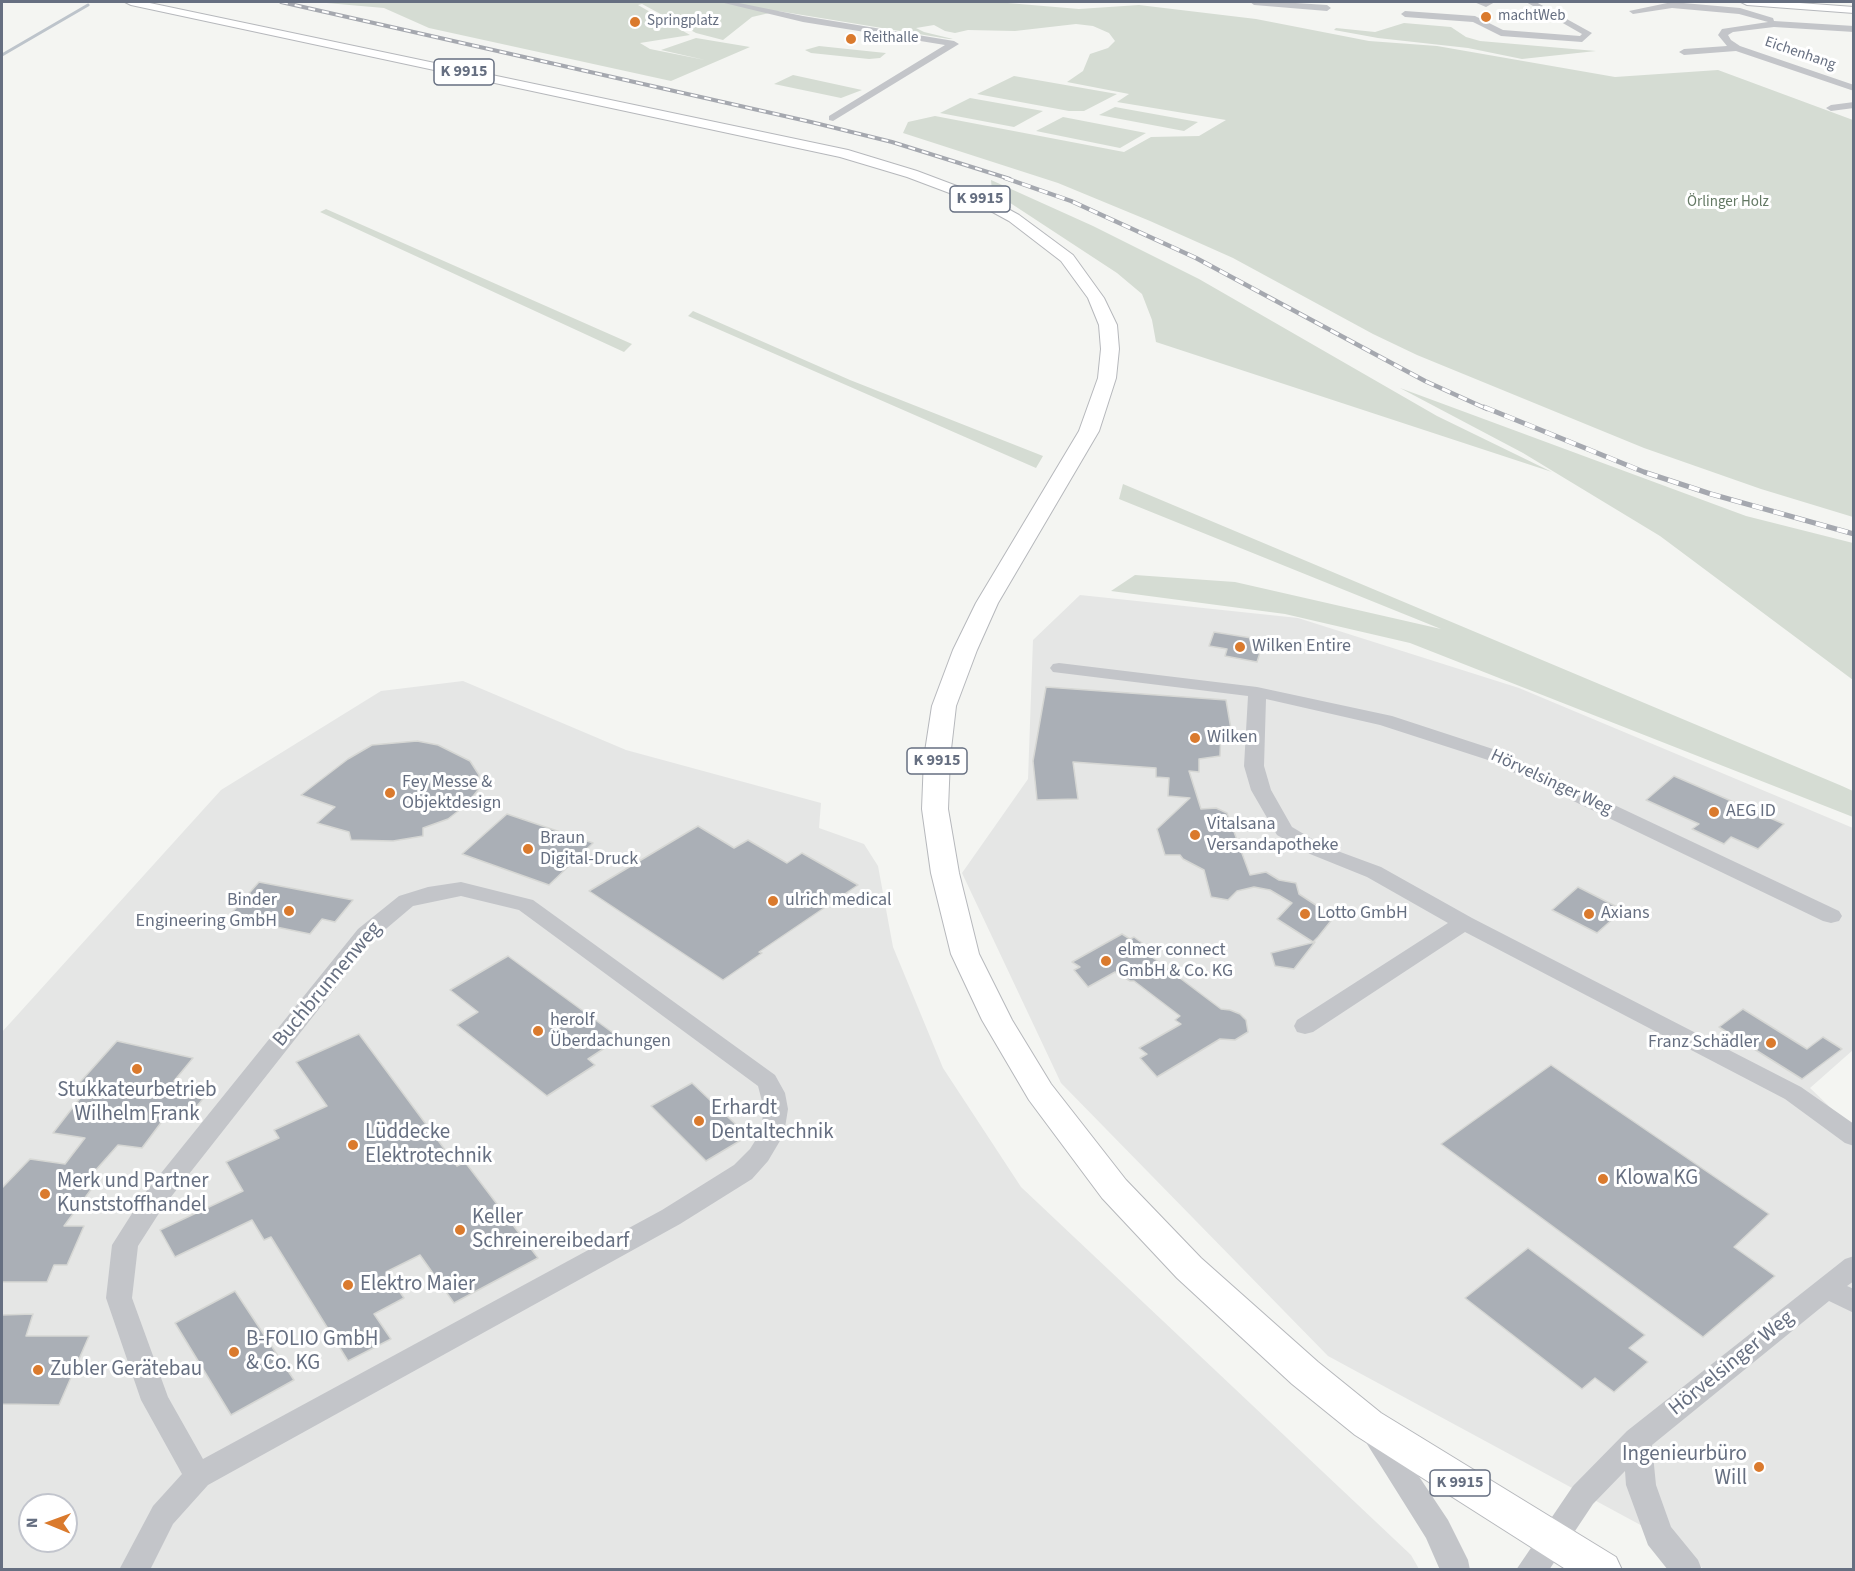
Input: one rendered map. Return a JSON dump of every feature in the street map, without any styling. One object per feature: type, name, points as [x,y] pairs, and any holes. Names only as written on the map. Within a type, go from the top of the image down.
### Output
[{"type":"main road","name":"K 9915","points":[[130,2],[791,141],[912,174],[981,200],[1014,218],[1067,258],[1096,298],[1108,325],[1110,349],[1107,378],[1089,431],[987,603],[965,650],[944,706],[937,758],[936,809],[945,873],[965,954],[997,1020],[1040,1092],[1114,1189],[1189,1268],[1305,1373],[1368,1424],[1542,1555],[1602,1569]]},
{"type":"main road","points":[[1747,2],[1854,10]]},
{"type":"street","points":[[724,2],[803,19],[954,44],[833,118]]},
{"type":"street","points":[[1254,2],[1308,4],[1327,8]]},
{"type":"street","points":[[1478,2],[1486,4],[1491,2]]},
{"type":"street","points":[[1405,14],[1436,11],[1475,19],[1501,33],[1582,39],[1587,33],[1530,2]]},
{"type":"street","name":"Eichenhang","points":[[1634,11],[1666,6],[1740,10],[1781,24]]},
{"type":"street","name":"Eichenhang","points":[[1854,29],[1781,24],[1748,26],[1725,31],[1723,39],[1737,48],[1854,88]]},
{"type":"street","name":"Eichenhang","points":[[1684,52],[1737,48]]},
{"type":"street","points":[[1831,108],[1854,105]]},
{"type":"street","name":"Hörvelsinger Weg","points":[[1059,668],[1257,692],[1385,720],[1495,756],[1831,916]]},
{"type":"street","points":[[1257,692],[1254,766],[1261,790],[1284,831],[1317,850],[1374,872],[1464,923],[1793,1094],[1854,1137]]},
{"type":"street","name":"Buchbrunnenweg","points":[[134,1569],[163,1515],[198,1476],[671,1217],[743,1172],[759,1155],[772,1134],[776,1109],[767,1081],[526,905],[461,889],[428,894],[406,901],[366,934],[154,1200],[125,1245],[119,1298],[155,1400],[198,1476]]},
{"type":"street","points":[[1305,1026],[1464,923]]},
{"type":"street","name":"Hörvelsinger Weg","points":[[1542,1555],[1583,1495],[1636,1440],[1854,1266]]},
{"type":"street","points":[[1827,1288],[1854,1302]]},
{"type":"street","points":[[1368,1424],[1437,1528],[1455,1569]]},
{"type":"street","points":[[1636,1440],[1641,1485],[1659,1535],[1687,1569]]},
{"type":"shaded area","points":[[1080,595],[1298,618],[1519,688],[1853,828],[1853,1050],[1810,1088],[1853,1129],[1853,1569],[1704,1569],[1659,1535],[1328,1356],[1061,1083],[962,873],[1028,779],[1033,640]]},
{"type":"shaded area","points":[[463,681],[626,750],[821,803],[819,828],[864,844],[878,866],[893,947],[943,1068],[1021,1187],[1411,1555],[1419,1569],[2,1569],[2,1032],[221,790],[381,691]]},
{"type":"green space","name":"Örlinger Holz","points":[[315,2],[996,2],[1079,9],[1139,5],[1256,19],[1369,41],[1437,46],[1615,77],[1718,70],[1853,120],[1853,517],[1761,489],[1644,448],[1417,355],[1373,334],[1233,258],[1150,221],[1058,183],[903,133],[908,122],[935,116],[1124,152],[1151,137],[1199,136],[1226,120],[1117,102],[1129,94],[1067,82],[1083,71],[1090,54],[1108,48],[1115,41],[1109,33],[1093,26],[1076,24],[1015,31],[968,30],[955,33],[934,25],[916,28],[953,39],[949,39],[778,11],[752,17],[723,40],[696,33],[642,4],[638,5],[690,35],[640,43],[650,49],[705,60],[661,50],[696,38],[750,47],[671,81],[429,28],[384,8]]},
{"type":"green space","points":[[1404,23],[1451,27],[1466,37],[1480,41],[1596,51],[1522,59],[1468,48],[1378,38],[1334,30],[1336,28],[1375,32]]},
{"type":"green space","points":[[819,46],[886,53],[880,58],[869,59],[811,53],[805,50]]},
{"type":"green space","points":[[793,75],[862,90],[841,98],[774,84]]},
{"type":"green space","points":[[1014,76],[1117,94],[1084,111],[1069,111],[977,94]]},
{"type":"green space","points":[[970,98],[1043,111],[1014,127],[940,113]]},
{"type":"green space","points":[[1115,107],[1198,122],[1184,131],[1099,115]]},
{"type":"green space","points":[[1063,117],[1146,133],[1120,148],[1036,131]]},
{"type":"green space","points":[[991,180],[1093,226],[1199,279],[1437,416],[1552,472],[1156,342],[1152,320],[1142,294],[1117,273],[992,191]]},
{"type":"green space","points":[[326,209],[632,344],[624,352],[320,212]]},
{"type":"green space","points":[[693,311],[850,380],[1043,456],[1036,468],[688,316]]},
{"type":"green space","points":[[1400,388],[1746,516],[1853,543],[1853,680],[1660,536],[1523,453]]},
{"type":"green space","points":[[1123,484],[1853,791],[1853,817],[1410,643],[1285,614],[1111,591],[1135,575],[1235,582],[1441,629],[1119,499]]},
{"type":"building","name":"Wilken Entire","points":[[1214,632],[1264,640],[1257,662],[1225,656],[1227,649],[1209,646]]},
{"type":"building","points":[[1046,687],[1226,700],[1231,729],[1221,729],[1220,756],[1199,759],[1199,772],[1189,771],[1201,809],[1216,808],[1227,813],[1250,875],[1266,872],[1279,880],[1296,883],[1299,894],[1334,917],[1318,937],[1313,942],[1277,919],[1292,903],[1270,890],[1254,887],[1237,891],[1228,900],[1211,897],[1204,870],[1183,859],[1180,855],[1165,855],[1157,829],[1190,798],[1168,796],[1169,778],[1156,777],[1156,768],[1073,762],[1078,799],[1037,800],[1033,761]]},
{"type":"building","name":"Fey Messe & Objektdesign","points":[[417,741],[438,745],[470,761],[479,775],[478,790],[466,805],[448,819],[423,828],[423,836],[393,841],[351,840],[349,832],[317,823],[335,807],[301,795],[348,759],[372,745]]},
{"type":"building","name":"AEG ID","points":[[1674,776],[1784,824],[1758,849],[1731,837],[1724,844],[1692,829],[1699,824],[1646,800]]},
{"type":"building","name":"Braun Digital-Druck","points":[[507,814],[593,843],[549,885],[462,854]]},
{"type":"building","name":"ulrich medical","points":[[698,826],[734,848],[748,840],[787,863],[802,853],[858,885],[759,952],[762,953],[723,980],[589,891]]},
{"type":"building","name":"Binder Engineering GmbH","points":[[259,882],[353,900],[335,922],[322,919],[310,934],[228,917]]},
{"type":"building","name":"Axians","points":[[1578,887],[1623,910],[1597,933],[1552,910]]},
{"type":"building","points":[[1122,934],[1130,939],[1134,937],[1153,951],[1148,954],[1221,1009],[1240,1014],[1246,1020],[1248,1032],[1235,1040],[1220,1039],[1157,1077],[1140,1058],[1147,1054],[1139,1048],[1181,1024],[1175,1020],[1180,1016],[1134,981],[1115,972],[1088,987],[1074,970],[1080,967],[1072,962]]},
{"type":"building","points":[[1315,942],[1294,969],[1275,966],[1271,953]]},
{"type":"building","name":"herolf Überdachungen","points":[[508,956],[620,1038],[588,1059],[595,1065],[547,1096],[457,1025],[478,1012],[450,990]]},
{"type":"building","name":"Franz Schädler","points":[[1743,1009],[1807,1049],[1823,1037],[1842,1049],[1802,1079],[1719,1027]]},
{"type":"building","points":[[359,1034],[457,1166],[465,1162],[538,1258],[454,1303],[420,1255],[386,1272],[404,1298],[374,1314],[391,1339],[348,1361],[271,1237],[264,1240],[252,1220],[175,1257],[160,1230],[243,1191],[226,1162],[279,1138],[274,1130],[327,1106],[296,1062]]},
{"type":"building","name":"Merk und Partner Kunststoffhandel","points":[[117,1041],[193,1058],[174,1081],[211,1089],[188,1117],[169,1112],[142,1148],[118,1145],[94,1172],[101,1176],[64,1226],[84,1226],[67,1265],[54,1265],[47,1282],[2,1282],[2,1188],[30,1159],[65,1164],[85,1138],[53,1133],[84,1093],[73,1090]]},
{"type":"building","name":"Klowa KG","points":[[1551,1065],[1769,1214],[1734,1247],[1775,1276],[1703,1337],[1441,1144]]},
{"type":"building","name":"Erhardt Dentaltechnik","points":[[692,1083],[748,1136],[706,1161],[651,1106]]},
{"type":"building","points":[[1528,1248],[1645,1335],[1629,1348],[1648,1362],[1614,1392],[1595,1378],[1582,1389],[1465,1298]]},
{"type":"building","name":"B-FOLIO GmbH & Co. KG","points":[[235,1291],[294,1380],[231,1415],[175,1323]]},
{"type":"building","name":"Zubler Gerätebau","points":[[33,1314],[26,1336],[89,1336],[59,1405],[2,1404],[2,1315]]},
{"type":"waterway","points":[[2,55],[88,5]]},
{"type":"railway","points":[[281,2],[811,122],[892,142],[1010,179]]},
{"type":"railway","points":[[1005,178],[1071,201],[1196,258],[1425,381],[1487,409]]},
{"type":"railway","points":[[1484,407],[1644,472],[1711,494],[1854,534]]},
{"type":"place","name":"machtWeb","points":[[1486,17]]},
{"type":"place","name":"Springplatz","points":[[635,22]]},
{"type":"place","name":"Reithalle","points":[[851,39]]},
{"type":"place","name":"Wilken Entire","points":[[1240,647]]},
{"type":"place","name":"Wilken","points":[[1195,738]]},
{"type":"place","name":"Fey Messe & Objektdesign","points":[[390,793]]},
{"type":"place","name":"AEG ID","points":[[1714,812]]},
{"type":"place","name":"Vitalsana Versandapotheke","points":[[1195,835]]},
{"type":"place","name":"Braun Digital-Druck","points":[[528,849]]},
{"type":"place","name":"ulrich medical","points":[[773,901]]},
{"type":"place","name":"Binder Engineering GmbH","points":[[289,911]]},
{"type":"place","name":"Lotto GmbH","points":[[1305,914]]},
{"type":"place","name":"Axians","points":[[1589,914]]},
{"type":"place","name":"elmer connect GmbH & Co. KG","points":[[1106,961]]},
{"type":"place","name":"herolf Überdachungen","points":[[538,1031]]},
{"type":"place","name":"Franz Schädler","points":[[1771,1043]]},
{"type":"place","name":"Stukkateurbetrieb Wilhelm Frank","points":[[137,1069]]},
{"type":"place","name":"Erhardt Dentaltechnik","points":[[699,1121]]},
{"type":"place","name":"Lüddecke Elektrotechnik","points":[[353,1145]]},
{"type":"place","name":"Klowa KG","points":[[1603,1179]]},
{"type":"place","name":"Merk und Partner Kunststoffhandel","points":[[45,1194]]},
{"type":"place","name":"Keller Schreinereibedarf","points":[[460,1230]]},
{"type":"place","name":"Elektro Maier","points":[[348,1285]]},
{"type":"place","name":"B-FOLIO GmbH & Co. KG","points":[[234,1352]]},
{"type":"place","name":"Zubler Gerätebau","points":[[38,1370]]},
{"type":"place","name":"Ingenieurbüro Will","points":[[1759,1467]]}]
